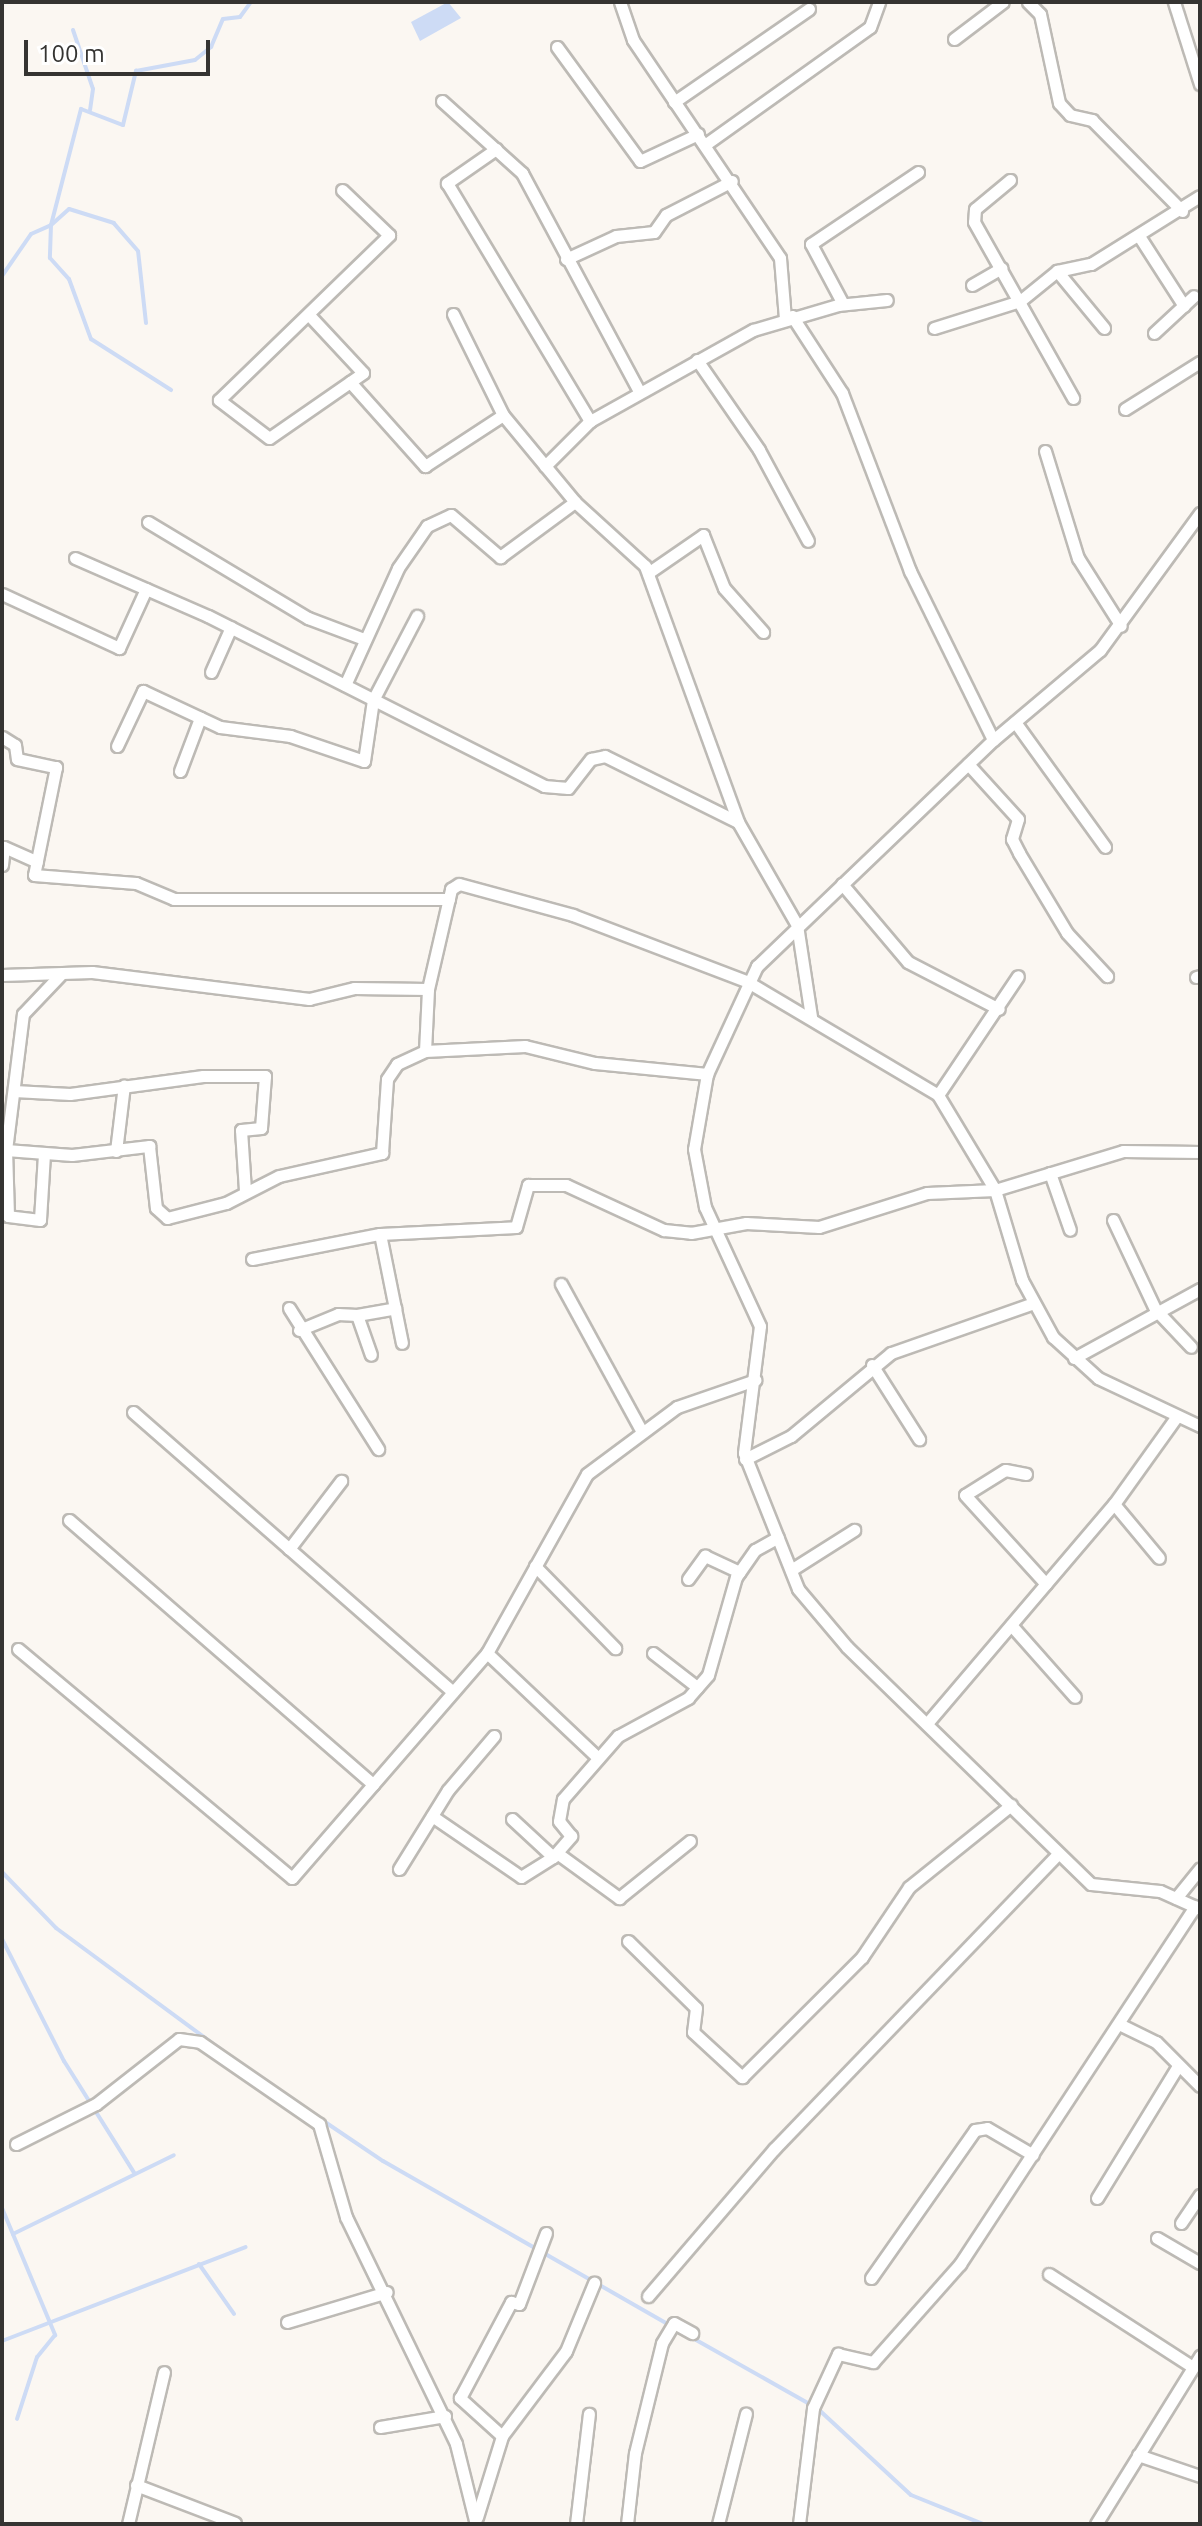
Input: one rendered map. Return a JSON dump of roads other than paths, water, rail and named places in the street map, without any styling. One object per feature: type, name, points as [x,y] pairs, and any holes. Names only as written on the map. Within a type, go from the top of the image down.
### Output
[{"type":"street","points":[[620,2],[633,40],[732,181],[780,258],[788,317],[842,393],[910,571],[993,740]]},
{"type":"street","points":[[706,144],[870,27],[879,2]]},
{"type":"street","points":[[954,39],[1003,2]]},
{"type":"street","points":[[1028,2],[1040,14],[1059,103],[1070,115],[1092,120],[1182,211]]},
{"type":"street","points":[[1174,2],[1200,84]]},
{"type":"street","points":[[674,102],[809,9]]},
{"type":"street","points":[[557,47],[640,161],[698,134]]},
{"type":"street","points":[[442,101],[522,173],[639,391]]},
{"type":"street","points":[[496,149],[447,183],[590,421]]},
{"type":"street","points":[[843,304],[811,244],[918,172]]},
{"type":"street","points":[[1010,180],[973,215],[1073,398]]},
{"type":"street","points":[[566,259],[616,236],[654,232],[666,215],[732,181]]},
{"type":"street","points":[[309,315],[363,373],[269,438],[219,400],[389,235],[342,190]]},
{"type":"street","points":[[934,328],[1020,301],[1057,271],[1091,264],[1182,211],[1200,196]]},
{"type":"street","points":[[1139,236],[1184,306]]},
{"type":"street","points":[[972,285],[1001,268]]},
{"type":"street","points":[[1057,271],[1104,328]]},
{"type":"street","points":[[1154,333],[1194,296]]},
{"type":"street","points":[[545,466],[590,421],[697,360],[788,317],[843,304],[887,300]]},
{"type":"street","points":[[453,314],[503,415],[575,502],[634,550],[648,573],[738,822],[797,925],[811,1017]]},
{"type":"street","points":[[697,360],[759,450],[808,541]]},
{"type":"street","points":[[1125,409],[1200,362]]},
{"type":"street","points":[[350,382],[425,466],[503,415]]},
{"type":"street","points":[[1045,451],[1078,558],[1121,626]]},
{"type":"street","points":[[345,685],[364,639],[427,526],[451,515],[500,557],[575,502]]},
{"type":"street","points":[[799,2524],[814,2406],[838,2354],[870,2364],[909,2324],[1033,2155],[1198,1908],[1176,1898],[1091,1884],[1056,1856],[929,1721],[847,1647],[798,1589],[745,1459],[760,1326],[716,1231],[694,1149],[707,1074],[748,982],[797,925],[993,740],[1121,626],[1200,513]]},
{"type":"street","points":[[148,522],[308,618],[364,639]]},
{"type":"street","points":[[648,573],[703,535],[724,588],[763,632]]},
{"type":"street","points":[[75,558],[231,627],[544,786],[568,788],[591,759],[605,756],[738,822]]},
{"type":"street","points":[[2,594],[119,648],[146,589]]},
{"type":"street","points":[[117,746],[143,691],[200,718],[364,761],[373,700],[417,616]]},
{"type":"street","points":[[211,672],[231,627]]},
{"type":"street","points":[[180,771],[200,718]]},
{"type":"street","points":[[1015,722],[1105,847]]},
{"type":"street","points":[[2,737],[15,745],[17,759],[56,767],[34,875],[136,883],[174,899],[449,899]]},
{"type":"street","points":[[968,764],[1018,819],[1012,839],[1019,853],[1067,933],[1107,976]]},
{"type":"street","points":[[2,865],[4,847],[37,862]]},
{"type":"street","points":[[425,1051],[428,989],[451,889],[469,883],[748,982],[938,1095],[995,1190],[1034,1303],[1074,1358],[1098,1378],[1200,1426]]},
{"type":"street","points":[[842,884],[908,962],[999,1009]]},
{"type":"street","points":[[2,975],[61,974],[309,999],[354,988],[428,989]]},
{"type":"street","points":[[44,1154],[40,1220],[8,1216],[6,1150],[23,1014],[61,974]]},
{"type":"street","points":[[938,1095],[999,1009],[1018,976]]},
{"type":"street","points":[[6,1150],[44,1154],[116,1151],[149,1146],[156,1208],[167,1218],[279,1176],[382,1153],[387,1079],[397,1064],[425,1051],[525,1046],[595,1063],[707,1074]]},
{"type":"street","points":[[14,1091],[70,1094],[124,1085],[265,1076],[261,1128],[241,1130],[245,1191]]},
{"type":"street","points":[[116,1151],[124,1085]]},
{"type":"street","points":[[252,1259],[380,1234],[516,1227],[525,1188],[540,1184],[593,1193],[664,1230],[716,1231],[746,1223],[819,1227],[927,1193],[995,1190],[1123,1151],[1200,1152]]},
{"type":"street","points":[[1050,1173],[1070,1230]]},
{"type":"street","points":[[1113,1220],[1155,1309],[1191,1347]]},
{"type":"street","points":[[380,1234],[402,1343]]},
{"type":"street","points":[[561,1284],[641,1430]]},
{"type":"street","points":[[1074,1358],[1155,1309],[1200,1289]]},
{"type":"street","points":[[745,1459],[791,1436],[872,1365],[946,1329],[1034,1303]]},
{"type":"street","points":[[289,1308],[299,1330],[378,1449]]},
{"type":"street","points":[[299,1330],[338,1314],[357,1315],[395,1308]]},
{"type":"street","points":[[357,1315],[371,1355]]},
{"type":"street","points":[[872,1365],[919,1439]]},
{"type":"street","points":[[18,1649],[292,1878],[487,1653],[587,1474],[641,1430],[711,1391],[755,1380]]},
{"type":"street","points":[[133,1412],[453,1692]]},
{"type":"street","points":[[929,1721],[1114,1504],[1177,1416]]},
{"type":"street","points":[[1026,1474],[1005,1470],[965,1495],[1046,1584]]},
{"type":"street","points":[[289,1549],[341,1481]]},
{"type":"street","points":[[1114,1504],[1159,1558]]},
{"type":"street","points":[[69,1520],[373,1784]]},
{"type":"street","points":[[791,1570],[854,1530]]},
{"type":"street","points":[[432,1816],[521,1877],[555,1855],[571,1836],[559,1821],[563,1799],[596,1756],[697,1687],[708,1675],[739,1572],[755,1550],[778,1537]]},
{"type":"street","points":[[688,1579],[705,1556],[739,1572]]},
{"type":"street","points":[[535,1566],[615,1648]]},
{"type":"street","points":[[1011,1625],[1075,1697]]},
{"type":"street","points":[[487,1653],[596,1756]]},
{"type":"street","points":[[653,1653],[697,1687]]},
{"type":"street","points":[[399,1869],[432,1816],[494,1736]]},
{"type":"street","points":[[628,1941],[696,2008],[693,2032],[742,2077],[862,1957],[909,1887],[1011,1805]]},
{"type":"street","points":[[512,1819],[555,1855],[619,1898],[690,1841]]},
{"type":"street","points":[[648,2296],[774,2149],[1056,1856]]},
{"type":"street","points":[[1176,1898],[1200,1868]]},
{"type":"street","points":[[1121,2025],[1156,2042],[1200,2086]]},
{"type":"street","points":[[16,2144],[92,2106],[179,2039],[200,2042],[319,2124],[346,2217],[387,2292],[445,2416],[477,2520]]},
{"type":"street","points":[[1097,2198],[1178,2066]]},
{"type":"street","points":[[871,2278],[975,2130],[987,2128],[1033,2155]]},
{"type":"street","points":[[1181,2223],[1200,2195]]},
{"type":"street","points":[[1157,2238],[1200,2263]]},
{"type":"street","points":[[502,2436],[460,2398],[511,2302],[519,2304],[542,2241]]},
{"type":"street","points":[[1049,2274],[1193,2367]]},
{"type":"street","points":[[477,2520],[502,2436],[566,2351],[594,2283]]},
{"type":"street","points":[[287,2322],[387,2292]]},
{"type":"street","points":[[627,2524],[635,2453],[672,2326],[692,2333]]},
{"type":"street","points":[[1096,2524],[1200,2356]]},
{"type":"street","points":[[128,2524],[164,2372]]},
{"type":"street","points":[[718,2524],[746,2413]]},
{"type":"street","points":[[576,2524],[589,2414]]},
{"type":"street","points":[[380,2427],[445,2416]]},
{"type":"street","points":[[1138,2455],[1200,2476]]},
{"type":"street","points":[[136,2485],[235,2523]]},
{"type":"water","points":[[448,2],[461,18],[420,41],[411,22]]},
{"type":"waterway","points":[[2,276],[31,234],[51,225],[81,109],[123,125],[136,71],[195,60],[211,47],[223,19],[240,17],[251,2]]},
{"type":"waterway","points":[[73,30],[93,89],[90,110]]},
{"type":"waterway","points":[[146,323],[138,251],[114,223],[69,209],[51,225],[50,258],[69,279],[91,339],[171,390]]},
{"type":"waterway","points":[[2,1872],[56,1928],[223,2051]]},
{"type":"waterway","points":[[2,1939],[64,2061],[135,2174]]},
{"type":"waterway","points":[[291,2099],[383,2161],[671,2326]]},
{"type":"waterway","points":[[13,2234],[174,2155]]},
{"type":"waterway","points":[[2,2208],[55,2335],[37,2357],[17,2419]]},
{"type":"waterway","points":[[2,2341],[246,2247]]},
{"type":"waterway","points":[[199,2264],[234,2314]]},
{"type":"waterway","points":[[689,2336],[817,2408],[911,2495],[983,2524]]}]
